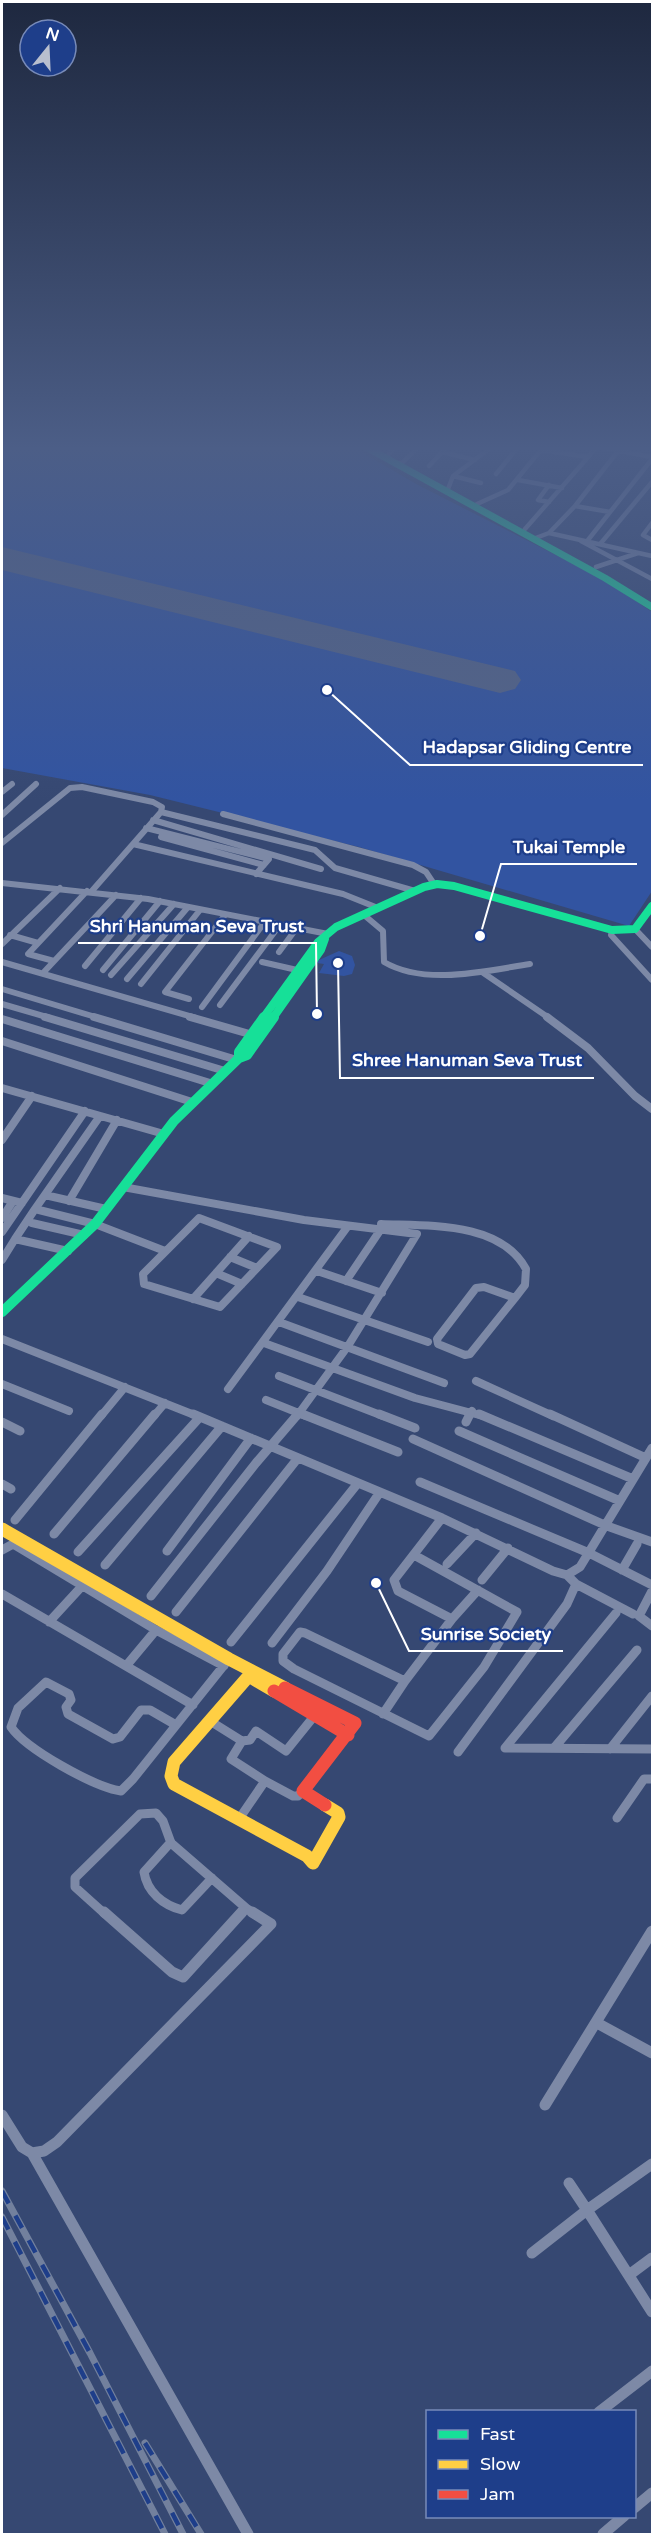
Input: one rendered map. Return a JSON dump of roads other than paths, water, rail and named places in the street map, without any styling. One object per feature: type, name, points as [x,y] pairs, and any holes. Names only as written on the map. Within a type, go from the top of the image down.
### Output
[{"type":"main road","points":[[587,564],[652,604]]},
{"type":"main road","points":[[591,564],[652,604]]},
{"type":"main road","points":[[287,992],[297,970],[318,942],[326,936],[378,908],[434,884],[465,886],[612,930],[635,929],[651,910]]},
{"type":"main road","points":[[3,1309],[84,1235],[192,1102],[238,1059],[239,1052],[257,1036],[287,992],[325,944],[326,936]]},
{"type":"main road","points":[[2,1529],[23,1546],[226,1662],[355,1723],[348,1736],[303,1791],[338,1813],[339,1816],[313,1863],[308,1856],[174,1784],[172,1780],[174,1762],[247,1678],[252,1678],[348,1736]]},
{"type":"street","points":[[596,567],[603,564]]},
{"type":"street","points":[[624,564],[651,578]]},
{"type":"street","points":[[2,792],[12,784]]},
{"type":"street","points":[[2,815],[36,784]]},
{"type":"street","points":[[2,843],[70,788],[82,787],[153,802],[162,807],[133,844],[89,892],[27,954],[54,961]]},
{"type":"street","points":[[160,812],[315,850],[335,868],[415,891]]},
{"type":"street","points":[[223,814],[413,865],[426,872],[434,884]]},
{"type":"street","points":[[153,820],[321,869]]},
{"type":"street","points":[[145,830],[264,865],[256,874]]},
{"type":"street","points":[[133,844],[343,894],[378,908]]},
{"type":"street","points":[[2,883],[160,901],[326,936]]},
{"type":"street","points":[[2,944],[60,888]]},
{"type":"street","points":[[43,973],[116,895]]},
{"type":"street","points":[[85,966],[141,898]]},
{"type":"street","points":[[103,970],[160,901]]},
{"type":"street","points":[[111,975],[174,904]]},
{"type":"street","points":[[127,980],[188,907]]},
{"type":"street","points":[[141,984],[200,910]]},
{"type":"street","points":[[189,999],[165,992],[225,915]]},
{"type":"street","points":[[364,915],[383,931],[384,962],[390,967],[417,973],[482,972],[531,964]]},
{"type":"street","points":[[202,1007],[264,923]]},
{"type":"street","points":[[220,1005],[279,926]]},
{"type":"street","points":[[279,951],[296,929]]},
{"type":"street","points":[[635,929],[652,948]]},
{"type":"street","points":[[612,930],[612,935],[652,980]]},
{"type":"street","points":[[10,935],[38,943]]},
{"type":"street","points":[[2,962],[257,1036]]},
{"type":"street","points":[[262,962],[297,970]]},
{"type":"street","points":[[482,972],[577,1039],[607,1064],[626,1088],[652,1109]]},
{"type":"street","points":[[2,990],[238,1059]]},
{"type":"street","points":[[2,1004],[225,1071]]},
{"type":"street","points":[[2,1019],[210,1083]]},
{"type":"street","points":[[2,1041],[192,1102]]},
{"type":"street","points":[[2,1088],[164,1134]]},
{"type":"street","points":[[2,1140],[32,1096]]},
{"type":"street","points":[[2,1232],[85,1111]]},
{"type":"street","points":[[2,1260],[100,1116]]},
{"type":"street","points":[[69,1201],[117,1120]]},
{"type":"street","points":[[123,1187],[317,1222],[417,1234],[348,1346],[300,1412],[272,1447],[256,1462],[151,1596]]},
{"type":"street","points":[[45,1195],[106,1209]]},
{"type":"street","points":[[2,1198],[22,1203]]},
{"type":"street","points":[[2,1218],[13,1201]]},
{"type":"street","points":[[35,1209],[94,1224],[165,1251]]},
{"type":"street","points":[[199,1218],[249,1236],[277,1247],[220,1307],[144,1284],[142,1274],[199,1218]]},
{"type":"street","points":[[317,1222],[331,1220],[450,1229],[492,1238],[515,1253],[527,1269],[528,1277],[525,1285],[468,1355],[436,1342],[476,1288],[483,1287],[514,1298]]},
{"type":"street","points":[[32,1223],[84,1235]]},
{"type":"street","points":[[228,1389],[298,1297],[348,1226]]},
{"type":"street","points":[[346,1281],[381,1229]]},
{"type":"street","points":[[193,1299],[249,1236]]},
{"type":"street","points":[[15,1239],[68,1251]]},
{"type":"street","points":[[230,1257],[257,1268]]},
{"type":"street","points":[[317,1271],[382,1293]]},
{"type":"street","points":[[216,1273],[242,1284]]},
{"type":"street","points":[[298,1297],[428,1342]]},
{"type":"street","points":[[279,1322],[444,1383]]},
{"type":"street","points":[[2,1339],[200,1417],[442,1518],[553,1571],[567,1575],[576,1584],[633,1614]]},
{"type":"street","points":[[264,1343],[415,1398],[472,1412],[633,1479]]},
{"type":"street","points":[[279,1376],[415,1428]]},
{"type":"street","points":[[476,1381],[646,1458]]},
{"type":"street","points":[[2,1384],[69,1411]]},
{"type":"street","points":[[15,1520],[125,1387]]},
{"type":"street","points":[[266,1400],[398,1452]]},
{"type":"street","points":[[54,1534],[165,1403]]},
{"type":"street","points":[[466,1422],[472,1412]]},
{"type":"street","points":[[78,1552],[200,1417]]},
{"type":"street","points":[[2,1422],[20,1431]]},
{"type":"street","points":[[105,1566],[222,1426]]},
{"type":"street","points":[[459,1431],[620,1501]]},
{"type":"street","points":[[167,1551],[251,1438]]},
{"type":"street","points":[[413,1439],[607,1526],[652,1542]]},
{"type":"street","points":[[567,1575],[580,1567],[607,1526],[652,1448]]},
{"type":"street","points":[[176,1612],[298,1458]]},
{"type":"street","points":[[420,1482],[589,1553],[652,1585]]},
{"type":"street","points":[[231,1642],[358,1483]]},
{"type":"street","points":[[2,1484],[10,1489]]},
{"type":"street","points":[[272,1643],[327,1571],[380,1492]]},
{"type":"street","points":[[442,1518],[394,1580],[398,1591],[452,1619]]},
{"type":"street","points":[[447,1564],[476,1533]]},
{"type":"street","points":[[2,1550],[13,1544],[23,1546],[156,1630],[226,1662],[134,1779],[121,1791],[115,1792],[18,1737],[10,1727],[18,1708],[46,1682],[69,1694],[71,1700],[66,1707],[68,1714],[112,1739],[120,1737],[141,1710],[150,1710],[176,1725]]},
{"type":"street","points":[[622,1570],[637,1544]]},
{"type":"street","points":[[383,1714],[405,1681],[508,1548]]},
{"type":"street","points":[[405,1681],[305,1633],[300,1632],[283,1654],[283,1661],[294,1669],[429,1736],[452,1709],[517,1616],[517,1612],[480,1585],[414,1555]]},
{"type":"street","points":[[458,1752],[567,1604],[576,1584]]},
{"type":"street","points":[[49,1622],[83,1585]]},
{"type":"street","points":[[652,1591],[639,1616],[652,1626]]},
{"type":"street","points":[[2,1594],[193,1705]]},
{"type":"street","points":[[616,1613],[505,1748],[652,1749]]},
{"type":"street","points":[[126,1666],[156,1630]]},
{"type":"street","points":[[554,1748],[637,1650]]},
{"type":"street","points":[[610,1749],[652,1696]]},
{"type":"street","points":[[210,1721],[243,1741],[250,1740],[256,1731],[286,1750],[315,1715]]},
{"type":"street","points":[[243,1741],[231,1759],[293,1796],[298,1796],[303,1791]]},
{"type":"street","points":[[617,1818],[642,1781],[652,1779]]},
{"type":"street","points":[[239,1819],[265,1780]]},
{"type":"street","points":[[32,2153],[44,2151],[71,2129],[271,1924],[246,1908],[171,1842],[164,1821],[156,1814],[140,1814],[75,1878],[75,1887],[172,1972],[183,1977],[246,1908]]},
{"type":"street","points":[[171,1842],[144,1872],[144,1881],[153,1892],[173,1909],[182,1910],[212,1878]]},
{"type":"street","points":[[545,2105],[597,2024],[652,1931]]},
{"type":"street","points":[[597,2024],[652,2053]]},
{"type":"street","points":[[2,2115],[18,2142],[32,2153],[248,2535]]},
{"type":"street","points":[[532,2253],[652,2164]]},
{"type":"street","points":[[569,2183],[652,2312]]},
{"type":"street","points":[[629,2275],[652,2258]]},
{"type":"street","points":[[602,2410],[652,2371]]},
{"type":"street","points":[[636,2506],[652,2493]]},
{"type":"street","points":[[603,2535],[623,2518]]},
{"type":"railway","points":[[2,2191],[90,2353],[183,2534]]},
{"type":"railway","points":[[2,2217],[165,2534]]},
{"type":"railway","points":[[145,2443],[201,2534]]},
{"type":"place","name":"Hadapsar Gliding Centre","points":[[327,690]]},
{"type":"place","name":"Tukai Temple","points":[[480,936]]},
{"type":"place","name":"Shree Hanuman Seva Trust","points":[[338,963]]},
{"type":"place","name":"Shri Hanuman Seva Trust","points":[[317,1014]]},
{"type":"place","name":"Sunrise Society","points":[[376,1583]]}]
